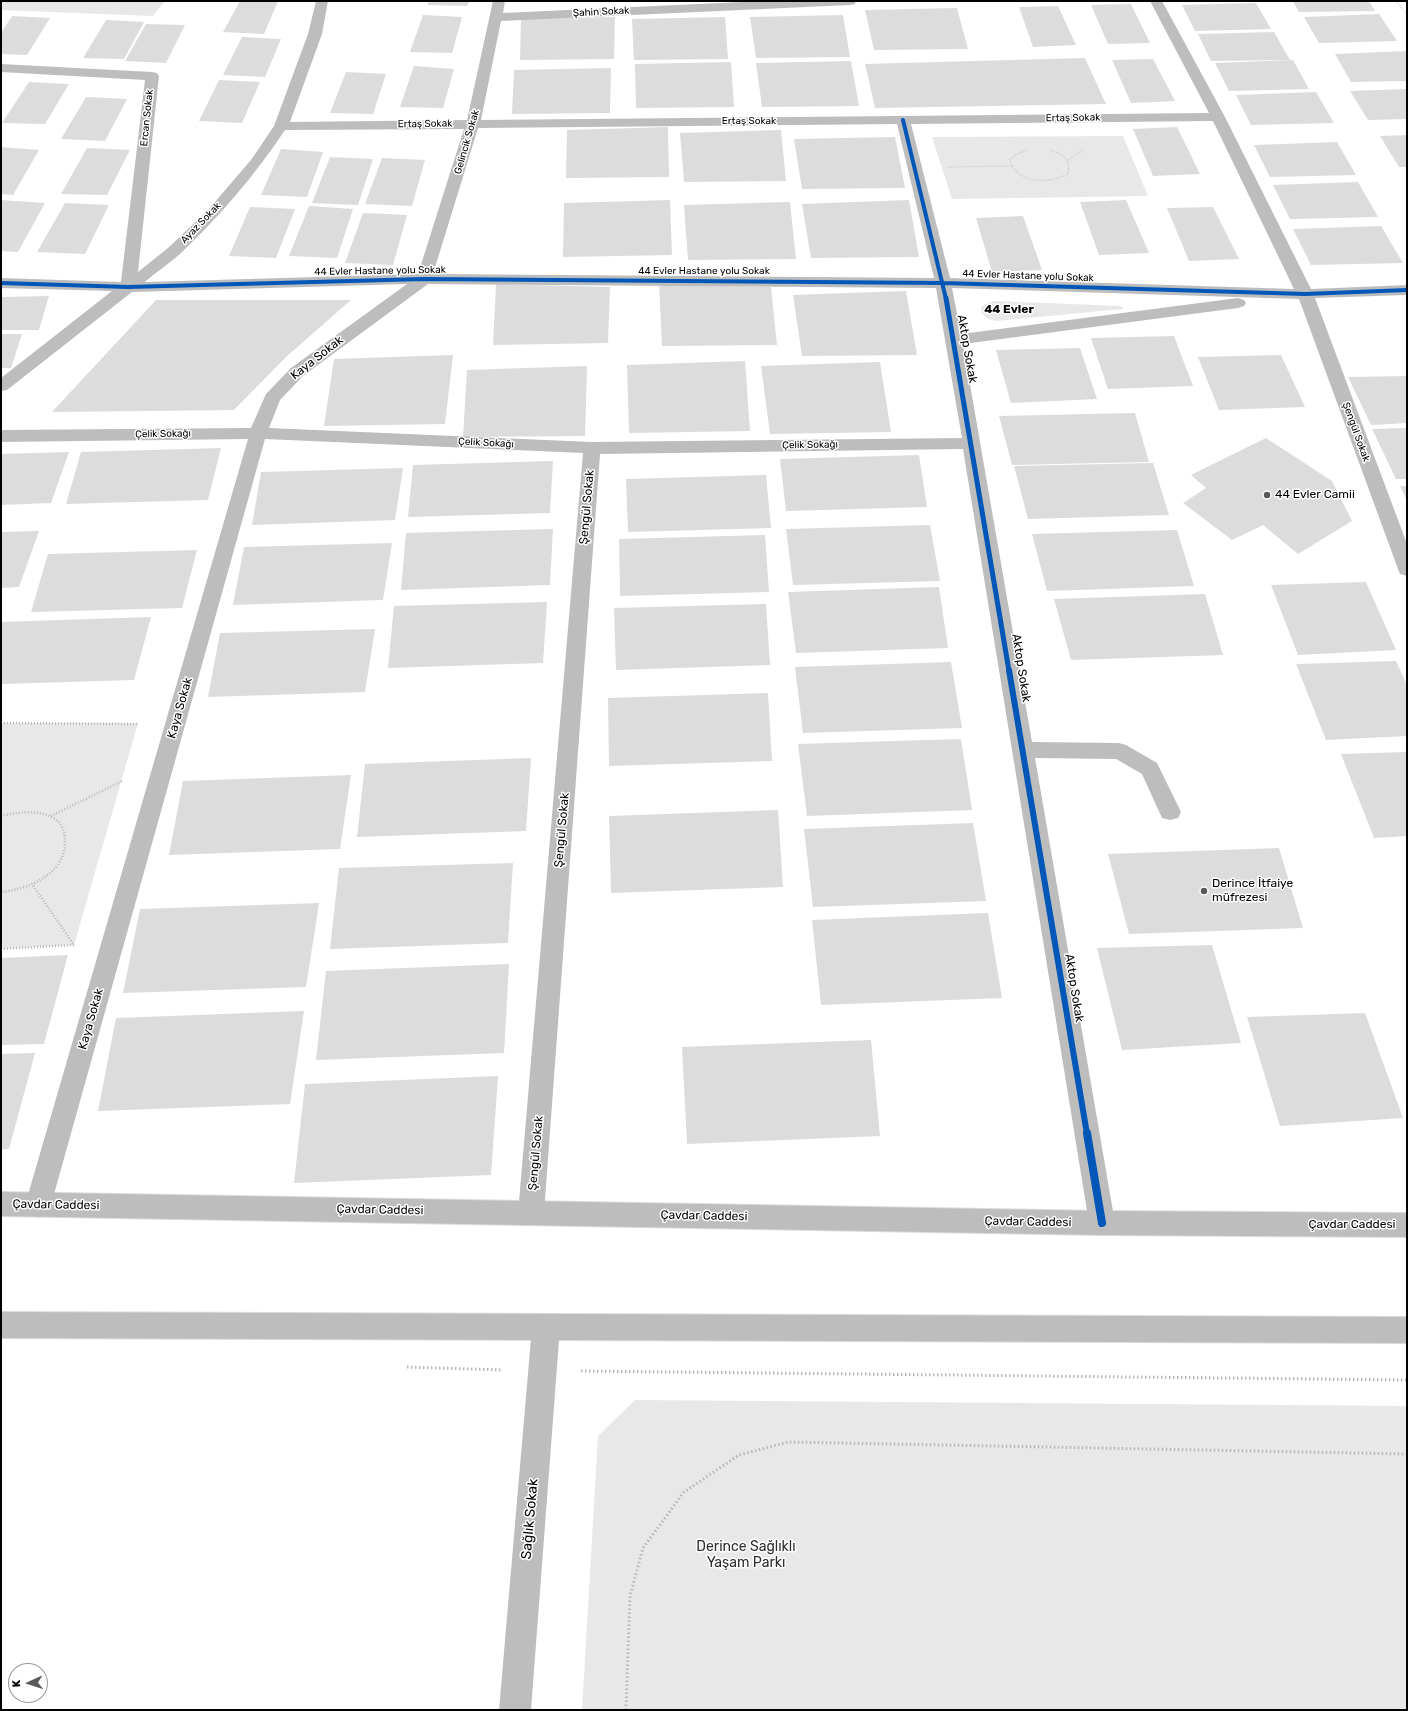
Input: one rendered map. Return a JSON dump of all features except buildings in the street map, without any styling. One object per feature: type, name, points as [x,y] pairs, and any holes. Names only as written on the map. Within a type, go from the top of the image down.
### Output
[{"type":"street","name":"Ayaz Sokak","points":[[1,386],[174,251],[212,214],[256,162],[280,126],[315,34],[322,1]]},
{"type":"street","name":"Gelincik Sokak","points":[[424,279],[474,123],[499,1]]},
{"type":"street","name":"Şahin Sokak","points":[[496,17],[850,1]]},
{"type":"street","name":"Şengül Sokak","points":[[1156,1],[1218,117],[1305,294],[1407,569]]},
{"type":"street","name":"Ercan Sokak","points":[[1,68],[152,76],[128,287]]},
{"type":"street","name":"Ertaş Sokak","points":[[280,126],[1218,117]]},
{"type":"street","name":"Aktop Sokak","points":[[903,120],[943,283],[954,340],[1102,1223]]},
{"type":"street","name":"44 Evler Hastane yolu Sokak","points":[[1,283],[128,287],[424,279],[943,283],[1305,294],[1407,290]]},
{"type":"street","name":"Kaya Sokak","points":[[38,1205],[258,433],[272,398],[297,372],[424,279]]},
{"type":"street","name":"44 Evler Hastane yolu Sokak","points":[[954,340],[1305,294]]},
{"type":"street","name":"Çelik Sokağı","points":[[1,436],[258,433],[592,448],[972,443]]},
{"type":"street","name":"Şengül Sokak","points":[[531,1213],[592,448]]},
{"type":"street","points":[[1023,750],[1119,751],[1150,769],[1170,812]]},
{"type":"street","name":"Çavdar Caddesi","points":[[1,1204],[1102,1223],[1407,1225]]},
{"type":"street","points":[[1,1325],[1407,1330]]},
{"type":"street","name":"Sağlık Sokak","points":[[515,1710],[546,1327]]},
{"type":"path","points":[[1396,1],[1407,15]]},
{"type":"path","points":[[1031,150],[1025,150],[1015,155],[1010,160],[1012,166],[1020,175],[1030,180],[1051,180],[1068,174],[1070,167],[1068,160],[1060,153],[1050,150]]},
{"type":"path","points":[[915,169],[1012,166]]},
{"type":"path","points":[[1,723],[138,723],[136,730]]},
{"type":"path","points":[[119,788],[123,773]]},
{"type":"path","points":[[51,816],[121,781],[160,777]]},
{"type":"path","points":[[1,816],[25,810],[39,812],[51,816],[61,824],[66,835],[65,849],[59,862],[47,874],[32,884],[17,890],[1,892]]},
{"type":"path","points":[[32,884],[74,946]]},
{"type":"path","points":[[74,946],[76,938]]},
{"type":"path","points":[[1,949],[74,946]]},
{"type":"path","points":[[399,1367],[542,1371],[1407,1380]]},
{"type":"path","points":[[626,1710],[630,1596],[643,1548],[684,1492],[739,1455],[788,1442],[1407,1454]]},
{"type":"green space","points":[[1,1],[165,1],[153,16],[1,10]]},
{"type":"green space","points":[[1123,136],[1148,196],[952,199],[932,137]]},
{"type":"green space","points":[[994,301],[1121,306],[1123,309],[996,321],[988,319],[982,314],[981,307]]},
{"type":"green space","points":[[1,723],[138,723],[74,945],[1,949]]},
{"type":"green space","name":"Derince Sağlıklı Yaşam Parkı","points":[[635,1400],[1407,1406],[1407,1710],[582,1710],[598,1436]]},
{"type":"cycle path","points":[[903,120],[943,283],[954,340],[1102,1223]]},
{"type":"cycle path","points":[[1,283],[128,287],[424,279],[943,283],[1305,294],[1407,290]]},
{"type":"place","name":"44 Evler Camii","points":[[1267,495]]},
{"type":"place","name":"Derince İtfaiye müfrezesi","points":[[1204,891]]},
{"type":"district","name":"44 Evler","points":[[1009,310]]}]
